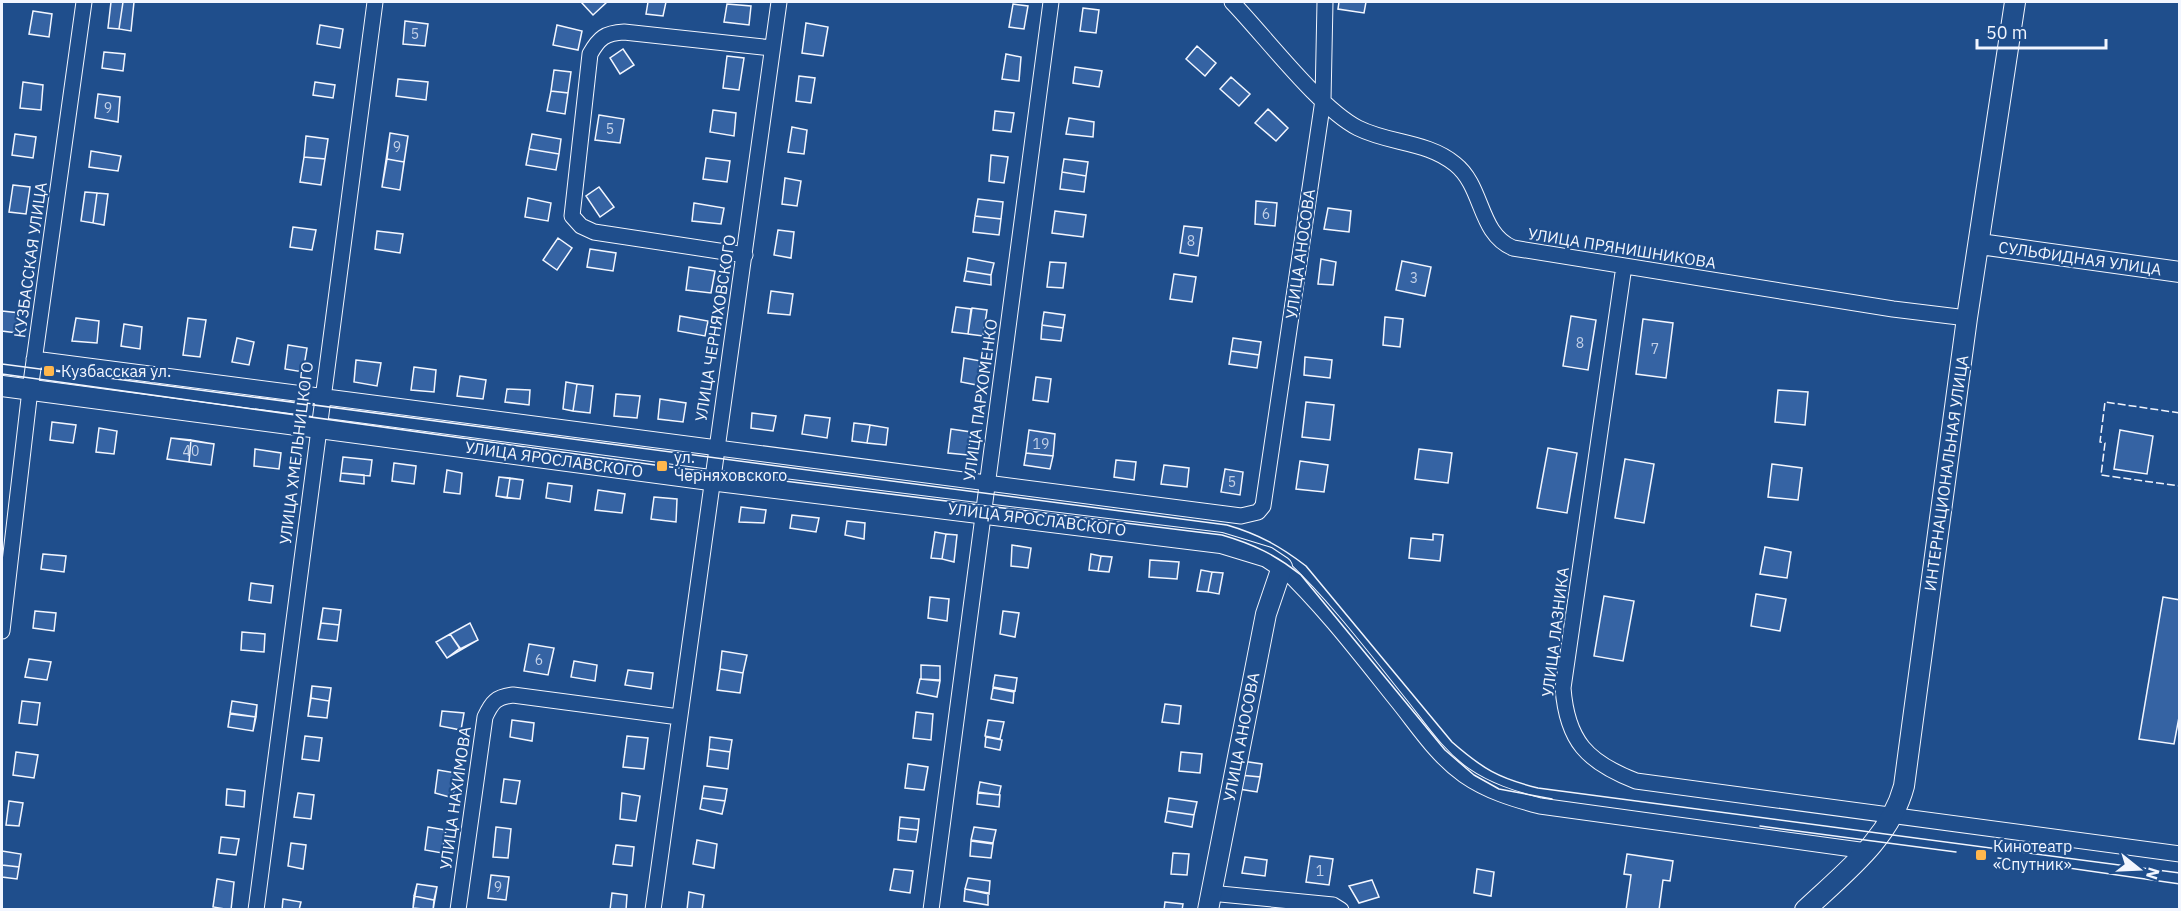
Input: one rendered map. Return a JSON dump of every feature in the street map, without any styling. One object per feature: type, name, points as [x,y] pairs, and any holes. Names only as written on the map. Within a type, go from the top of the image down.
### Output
[{"type":"street","name":"КУЗБАССКАЯ УЛИЦА","points":[[2,631],[34,359],[84,2]]},
{"type":"street","name":"УЛИЦА ХМЕЛЬНИЦКОГО","points":[[256,909],[317,427],[375,2]]},
{"type":"street","name":"УЛИЦА ЧЕРНЯХОВСКОГО","points":[[652,909],[710,480],[745,255],[779,2]]},
{"type":"street","name":"УЛИЦА ПАРХОМЕНКО","points":[[931,909],[1051,2]]},
{"type":"street","name":"УЛИЦА ПРЯНИШНИКОВА","points":[[1232,2],[1323,100],[1356,127],[1389,139],[1424,147],[1457,165],[1477,196],[1492,231],[1503,244],[1526,252],[1967,318]]},
{"type":"street","name":"УЛИЦА АНОСОВА","points":[[987,481],[1242,516],[1258,512],[1263,506],[1323,100],[1325,2]]},
{"type":"street","name":"ИНТЕРНАЦИОНАЛЬНАЯ УЛИЦА","points":[[1805,909],[1866,851],[1895,814],[1904,786],[1967,318],[2015,2]]},
{"type":"street","points":[[745,255],[594,232],[580,226],[572,216],[590,54],[598,39],[611,33],[624,32],[772,48]]},
{"type":"street","name":"СУЛЬФИДНАЯ УЛИЦА","points":[[1980,244],[2180,272]]},
{"type":"street","name":"УЛИЦА ЛАЗНИКА","points":[[1623,266],[1563,688],[1565,712],[1571,732],[1596,761],[1636,781],[2180,854]]},
{"type":"street","points":[[34,359],[987,481]]},
{"type":"street","name":"УЛИЦА ЯРОСЛАВСКОГО","points":[[2,386],[710,480],[1221,543],[1259,554],[1282,567]]},
{"type":"street","points":[[1282,567],[1363,658],[1438,752],[1462,774],[1484,787],[1512,799],[1540,806],[1866,851]]},
{"type":"street","name":"УЛИЦА АНОСОВА","points":[[1209,901],[1266,614],[1282,567]]},
{"type":"street","name":"УЛИЦА НАХИМОВА","points":[[458,909],[485,717],[492,703],[500,696],[513,695],[679,717]]},
{"type":"street","points":[[1209,901],[1333,905],[1341,909]]},
{"type":"building","points":[[111,2],[123,2],[119,29],[108,28]]},
{"type":"building","points":[[123,2],[134,2],[131,31],[119,29]]},
{"type":"building","points":[[581,2],[607,2],[593,15]]},
{"type":"building","points":[[648,2],[666,2],[663,16],[646,14]]},
{"type":"building","points":[[1339,2],[1366,2],[1364,13],[1338,9]]},
{"type":"building","points":[[727,4],[751,6],[749,25],[724,22]]},
{"type":"building","points":[[1013,4],[1028,6],[1024,29],[1009,27]]},
{"type":"building","points":[[1083,8],[1099,10],[1096,33],[1080,31]]},
{"type":"building","points":[[33,11],[52,14],[49,37],[29,34]]},
{"type":"building","points":[[405,21],[428,24],[425,46],[403,44]]},
{"type":"building","points":[[806,23],[828,27],[823,56],[802,53]]},
{"type":"building","points":[[320,25],[343,29],[340,48],[317,44]]},
{"type":"building","points":[[557,25],[582,31],[578,50],[553,45]]},
{"type":"building","points":[[1197,46],[1216,63],[1205,76],[1186,59]]},
{"type":"building","points":[[623,49],[634,65],[620,74],[610,58]]},
{"type":"building","points":[[104,52],[125,54],[123,71],[102,68]]},
{"type":"building","points":[[1006,54],[1021,57],[1019,81],[1002,79]]},
{"type":"building","points":[[727,56],[744,58],[739,90],[723,88]]},
{"type":"building","points":[[1075,67],[1102,71],[1099,87],[1073,83]]},
{"type":"building","points":[[554,70],[571,72],[568,93],[551,91]]},
{"type":"building","points":[[799,76],[815,78],[811,103],[796,101]]},
{"type":"building","points":[[1231,77],[1250,94],[1239,106],[1220,89]]},
{"type":"building","points":[[398,79],[428,82],[426,100],[396,96]]},
{"type":"building","points":[[23,82],[43,85],[41,110],[20,108]]},
{"type":"building","points":[[315,82],[335,85],[333,98],[313,95]]},
{"type":"building","points":[[551,91],[568,93],[565,114],[547,111]]},
{"type":"building","points":[[98,94],[120,97],[118,122],[95,118]]},
{"type":"building","points":[[1268,109],[1288,128],[1276,141],[1255,123]]},
{"type":"building","points":[[713,110],[736,113],[734,136],[710,132]]},
{"type":"building","points":[[995,111],[1014,113],[1011,132],[993,130]]},
{"type":"building","points":[[599,115],[624,119],[620,143],[595,140]]},
{"type":"building","points":[[1069,118],[1094,122],[1093,137],[1066,134]]},
{"type":"building","points":[[792,127],[807,130],[804,154],[788,152]]},
{"type":"building","points":[[390,133],[408,136],[400,190],[382,187]]},
{"type":"building","points":[[390,133],[408,136],[404,162],[387,159]]},
{"type":"building","points":[[15,134],[36,137],[33,158],[12,155]]},
{"type":"building","points":[[532,134],[561,139],[559,154],[529,149]]},
{"type":"building","points":[[306,136],[328,139],[325,159],[304,157]]},
{"type":"building","points":[[529,149],[559,154],[556,170],[526,165]]},
{"type":"building","points":[[91,151],[121,156],[118,171],[89,167]]},
{"type":"building","points":[[991,155],[1008,157],[1004,183],[989,181]]},
{"type":"building","points":[[304,157],[325,159],[321,185],[300,182]]},
{"type":"building","points":[[706,158],[730,161],[727,182],[703,179]]},
{"type":"building","points":[[387,159],[404,162],[400,190],[382,187]]},
{"type":"building","points":[[1064,159],[1088,162],[1086,176],[1062,172]]},
{"type":"building","points":[[1062,172],[1086,176],[1084,192],[1060,189]]},
{"type":"building","points":[[785,178],[801,181],[797,206],[782,204]]},
{"type":"building","points":[[13,185],[30,187],[26,214],[9,212]]},
{"type":"building","points":[[599,187],[614,207],[600,217],[586,196]]},
{"type":"building","points":[[85,192],[97,193],[93,223],[81,221]]},
{"type":"building","points":[[97,193],[108,194],[104,225],[93,223]]},
{"type":"building","points":[[528,198],[551,203],[548,221],[525,217]]},
{"type":"building","points":[[978,199],[1003,202],[1001,219],[975,216]]},
{"type":"building","points":[[1256,201],[1277,203],[1275,226],[1255,224]]},
{"type":"building","points":[[694,203],[724,208],[721,224],[692,221]]},
{"type":"building","points":[[1328,208],[1351,211],[1349,232],[1324,229]]},
{"type":"building","points":[[1055,211],[1086,215],[1083,237],[1052,233]]},
{"type":"building","points":[[975,216],[1001,219],[999,235],[973,232]]},
{"type":"building","points":[[1184,226],[1202,228],[1198,256],[1180,253]]},
{"type":"building","points":[[293,227],[316,230],[312,250],[290,247]]},
{"type":"building","points":[[778,230],[794,232],[791,258],[774,255]]},
{"type":"building","points":[[377,231],[403,234],[400,253],[375,249]]},
{"type":"building","points":[[558,238],[572,248],[557,270],[543,260]]},
{"type":"building","points":[[590,249],[616,253],[613,271],[587,267]]},
{"type":"building","points":[[968,258],[994,263],[991,275],[966,271]]},
{"type":"building","points":[[1321,259],[1336,262],[1333,285],[1318,284]]},
{"type":"building","points":[[1402,261],[1431,267],[1425,296],[1396,290]]},
{"type":"building","points":[[1050,262],[1066,263],[1063,288],[1047,287]]},
{"type":"building","points":[[689,267],[715,271],[711,293],[686,290]]},
{"type":"building","points":[[966,271],[991,275],[991,285],[964,281]]},
{"type":"building","points":[[1174,274],[1196,277],[1192,302],[1170,299]]},
{"type":"building","points":[[771,291],[793,294],[790,315],[768,313]]},
{"type":"building","points":[[956,307],[971,309],[968,334],[952,332]]},
{"type":"building","points":[[972,308],[987,310],[983,336],[968,334]]},
{"type":"building","points":[[2,311],[20,313],[17,333],[2,331]]},
{"type":"building","points":[[1044,312],[1065,315],[1063,328],[1042,325]]},
{"type":"building","points":[[680,316],[708,321],[705,336],[678,331]]},
{"type":"building","points":[[1571,316],[1596,320],[1588,370],[1563,366]]},
{"type":"building","points":[[1385,317],[1403,319],[1400,347],[1383,345]]},
{"type":"building","points":[[76,318],[99,321],[97,343],[72,341]]},
{"type":"building","points":[[188,318],[206,320],[200,357],[183,355]]},
{"type":"building","points":[[1643,319],[1673,323],[1666,378],[1636,374]]},
{"type":"building","points":[[124,324],[142,327],[140,349],[121,346]]},
{"type":"building","points":[[1042,325],[1063,328],[1061,341],[1041,339]]},
{"type":"building","points":[[237,338],[254,342],[249,365],[232,362]]},
{"type":"building","points":[[1233,338],[1261,342],[1259,355],[1231,351]]},
{"type":"building","points":[[288,345],[307,348],[303,372],[285,369]]},
{"type":"building","points":[[1231,351],[1259,355],[1257,368],[1229,364]]},
{"type":"building","points":[[1305,357],[1332,360],[1330,378],[1304,375]]},
{"type":"building","points":[[964,358],[981,361],[977,385],[961,382]]},
{"type":"building","points":[[356,360],[381,363],[377,386],[354,382]]},
{"type":"building","points":[[414,367],[436,370],[434,392],[411,390]]},
{"type":"building","points":[[460,376],[486,380],[483,399],[457,396]]},
{"type":"building","points":[[1036,377],[1051,379],[1048,402],[1033,400]]},
{"type":"building","points":[[566,382],[577,384],[573,411],[563,409]]},
{"type":"building","points":[[577,384],[593,386],[590,413],[573,411]]},
{"type":"building","points":[[507,389],[530,390],[529,405],[505,402]]},
{"type":"building","points":[[1778,390],[1808,392],[1805,425],[1775,422]]},
{"type":"building","points":[[616,394],[640,396],[637,418],[614,416]]},
{"type":"building","points":[[660,399],[686,403],[683,422],[658,419]]},
{"type":"building","points":[[1306,402],[1334,405],[1330,440],[1302,437]]},
{"type":"building","points":[[752,413],[776,416],[773,431],[751,428]]},
{"type":"building","points":[[805,415],[830,418],[827,438],[802,434]]},
{"type":"building","points":[[52,422],[76,425],[73,443],[50,440]]},
{"type":"building","points":[[854,423],[870,425],[867,443],[852,441]]},
{"type":"building","points":[[870,425],[888,428],[886,445],[867,443]]},
{"type":"building","points":[[99,428],[117,431],[114,454],[96,452]]},
{"type":"building","points":[[951,429],[971,432],[968,455],[948,453]]},
{"type":"building","points":[[1029,430],[1055,434],[1053,456],[1026,453]]},
{"type":"building","points":[[2120,430],[2153,436],[2147,474],[2114,469]]},
{"type":"building","points":[[171,438],[214,444],[211,465],[167,459]]},
{"type":"building","points":[[171,438],[191,440],[189,462],[167,459]]},
{"type":"building","points":[[191,440],[214,444],[211,465],[189,462]]},
{"type":"building","points":[[1548,448],[1577,453],[1567,513],[1537,508]]},
{"type":"building","points":[[255,449],[281,453],[279,469],[254,466]]},
{"type":"building","points":[[1419,449],[1452,453],[1448,483],[1415,479]]},
{"type":"building","points":[[1026,453],[1053,456],[1050,469],[1024,465]]},
{"type":"building","points":[[343,457],[372,460],[370,476],[341,473]]},
{"type":"building","points":[[1625,459],[1654,464],[1644,523],[1615,518]]},
{"type":"building","points":[[1116,460],[1136,462],[1134,480],[1114,477]]},
{"type":"building","points":[[1300,461],[1328,465],[1324,492],[1296,489]]},
{"type":"building","points":[[394,463],[416,466],[414,484],[392,481]]},
{"type":"building","points":[[1772,464],[1802,468],[1798,500],[1768,497]]},
{"type":"building","points":[[1164,465],[1189,468],[1187,487],[1161,484]]},
{"type":"building","points":[[1225,469],[1243,472],[1240,495],[1221,492]]},
{"type":"building","points":[[447,470],[462,473],[460,494],[444,492]]},
{"type":"building","points":[[341,473],[364,475],[364,484],[340,481]]},
{"type":"building","points":[[499,477],[523,480],[520,499],[496,496]]},
{"type":"building","points":[[499,477],[510,478],[507,498],[496,496]]},
{"type":"building","points":[[510,478],[523,480],[520,499],[507,498]]},
{"type":"building","points":[[548,483],[572,486],[570,502],[546,498]]},
{"type":"building","points":[[598,490],[625,494],[622,513],[595,510]]},
{"type":"building","points":[[654,497],[677,499],[676,522],[651,519]]},
{"type":"building","points":[[741,507],[766,510],[764,523],[739,522]]},
{"type":"building","points":[[792,515],[819,518],[816,532],[790,528]]},
{"type":"building","points":[[847,521],[865,523],[864,539],[845,535]]},
{"type":"building","points":[[935,532],[946,534],[942,559],[931,558]]},
{"type":"building","points":[[946,534],[957,535],[954,562],[942,559]]},
{"type":"building","points":[[1433,534],[1443,535],[1440,561],[1409,558],[1411,538],[1433,540]]},
{"type":"building","points":[[1012,545],[1031,548],[1028,568],[1011,566]]},
{"type":"building","points":[[1765,547],[1791,552],[1787,578],[1760,574]]},
{"type":"building","points":[[43,554],[66,556],[64,572],[41,569]]},
{"type":"building","points":[[1091,554],[1101,556],[1098,571],[1089,570]]},
{"type":"building","points":[[1101,556],[1112,557],[1109,572],[1098,571]]},
{"type":"building","points":[[1150,560],[1179,562],[1177,579],[1149,577]]},
{"type":"building","points":[[1201,570],[1212,572],[1208,592],[1197,591]]},
{"type":"building","points":[[1212,572],[1223,573],[1219,594],[1208,592]]},
{"type":"building","points":[[1212,572],[1223,573],[1219,594],[1208,592]]},
{"type":"building","points":[[251,583],[273,586],[271,603],[249,600]]},
{"type":"building","points":[[1756,594],[1786,599],[1780,631],[1751,626]]},
{"type":"building","points":[[1604,596],[1634,601],[1623,661],[1594,656]]},
{"type":"building","points":[[930,597],[949,599],[947,621],[928,618]]},
{"type":"building","points":[[2163,597],[2180,600],[2180,712],[2174,744],[2139,739]]},
{"type":"building","points":[[323,608],[341,610],[337,641],[318,639]]},
{"type":"building","points":[[323,608],[341,610],[339,625],[321,623]]},
{"type":"building","points":[[35,611],[56,613],[54,631],[33,628]]},
{"type":"building","points":[[1003,611],[1019,613],[1015,637],[1000,634]]},
{"type":"building","points":[[321,623],[339,625],[337,641],[318,639]]},
{"type":"building","points":[[470,623],[478,640],[460,649],[450,634]]},
{"type":"building","points":[[470,623],[478,640],[447,658],[436,642]]},
{"type":"building","points":[[242,632],[265,634],[264,652],[241,650]]},
{"type":"building","points":[[450,634],[460,648],[447,658],[436,642]]},
{"type":"building","points":[[529,644],[554,648],[548,675],[524,671]]},
{"type":"building","points":[[722,651],[747,655],[743,673],[720,669]]},
{"type":"building","points":[[29,659],[51,662],[47,680],[25,677]]},
{"type":"building","points":[[574,661],[597,665],[595,681],[571,677]]},
{"type":"building","points":[[921,665],[940,666],[940,680],[921,679]]},
{"type":"building","points":[[720,669],[743,673],[740,693],[717,690]]},
{"type":"building","points":[[628,670],[653,673],[651,689],[625,685]]},
{"type":"building","points":[[995,675],[1017,678],[1015,691],[993,687]]},
{"type":"building","points":[[920,679],[940,681],[937,697],[917,693]]},
{"type":"building","points":[[312,686],[331,688],[327,718],[308,716]]},
{"type":"building","points":[[312,686],[331,688],[329,701],[311,698]]},
{"type":"building","points":[[993,688],[1014,692],[1013,703],[991,699]]},
{"type":"building","points":[[311,698],[329,701],[327,718],[308,716]]},
{"type":"building","points":[[22,701],[40,703],[37,725],[19,723]]},
{"type":"building","points":[[232,701],[257,705],[253,731],[228,727]]},
{"type":"building","points":[[232,701],[257,705],[256,717],[230,713]]},
{"type":"building","points":[[1165,704],[1181,706],[1179,724],[1162,722]]},
{"type":"building","points":[[442,711],[464,713],[461,730],[440,726]]},
{"type":"building","points":[[916,712],[933,714],[931,740],[913,738]]},
{"type":"building","points":[[230,714],[256,717],[253,731],[228,727]]},
{"type":"building","points":[[512,720],[534,723],[532,741],[510,737]]},
{"type":"building","points":[[988,720],[1004,722],[1000,739],[985,736]]},
{"type":"building","points":[[305,736],[322,738],[319,761],[302,759]]},
{"type":"building","points":[[627,736],[648,738],[644,769],[623,767]]},
{"type":"building","points":[[710,737],[732,740],[730,752],[709,749]]},
{"type":"building","points":[[986,737],[1002,740],[1000,750],[985,747]]},
{"type":"building","points":[[709,749],[730,752],[728,769],[707,766]]},
{"type":"building","points":[[16,752],[38,755],[34,778],[13,775]]},
{"type":"building","points":[[1181,752],[1202,754],[1200,773],[1179,771]]},
{"type":"building","points":[[1242,761],[1262,764],[1260,777],[1240,775]]},
{"type":"building","points":[[908,764],[928,767],[924,790],[905,788]]},
{"type":"building","points":[[438,770],[456,773],[453,798],[435,793]]},
{"type":"building","points":[[1240,775],[1260,777],[1257,792],[1239,789]]},
{"type":"building","points":[[504,779],[520,781],[516,804],[501,802]]},
{"type":"building","points":[[980,782],[1001,786],[999,795],[978,792]]},
{"type":"building","points":[[704,786],[727,789],[725,801],[702,798]]},
{"type":"building","points":[[227,789],[245,791],[244,807],[226,805]]},
{"type":"building","points":[[298,793],[314,795],[311,819],[294,817]]},
{"type":"building","points":[[622,793],[640,796],[636,821],[620,819]]},
{"type":"building","points":[[978,793],[1000,795],[999,807],[977,804]]},
{"type":"building","points":[[702,798],[725,801],[722,814],[700,809]]},
{"type":"building","points":[[1169,798],[1197,802],[1194,815],[1167,811]]},
{"type":"building","points":[[9,801],[23,803],[19,826],[6,825]]},
{"type":"building","points":[[1167,811],[1194,815],[1192,827],[1165,822]]},
{"type":"building","points":[[900,817],[919,819],[918,830],[899,828]]},
{"type":"building","points":[[428,827],[446,830],[442,853],[425,850]]},
{"type":"building","points":[[496,827],[511,829],[508,858],[493,857]]},
{"type":"building","points":[[974,827],[996,830],[993,843],[971,840]]},
{"type":"building","points":[[899,828],[918,830],[916,842],[898,840]]},
{"type":"building","points":[[221,837],[239,839],[236,855],[219,853]]},
{"type":"building","points":[[697,840],[717,844],[714,868],[693,864]]},
{"type":"building","points":[[971,841],[993,844],[991,858],[970,856]]},
{"type":"building","points":[[291,843],[306,845],[303,869],[288,866]]},
{"type":"building","points":[[616,845],[634,847],[632,866],[613,864]]},
{"type":"building","points":[[2,851],[21,854],[17,879],[2,877]]},
{"type":"building","points":[[2,851],[21,854],[19,867],[2,865]]},
{"type":"building","points":[[1173,853],[1189,854],[1187,875],[1171,874]]},
{"type":"building","points":[[1627,854],[1673,861],[1670,881],[1663,880],[1659,910],[1626,910],[1631,875],[1624,874]]},
{"type":"building","points":[[1310,856],[1333,859],[1329,885],[1306,882]]},
{"type":"building","points":[[1245,857],[1267,860],[1265,876],[1242,873]]},
{"type":"building","points":[[2,865],[19,867],[17,879],[2,877]]},
{"type":"building","points":[[894,869],[913,871],[910,893],[890,890]]},
{"type":"building","points":[[1477,869],[1494,872],[1491,896],[1474,893]]},
{"type":"building","points":[[491,875],[509,877],[506,900],[488,898]]},
{"type":"building","points":[[968,878],[990,881],[989,894],[965,889]]},
{"type":"building","points":[[217,879],[234,882],[231,910],[213,907]]},
{"type":"building","points":[[1372,880],[1379,897],[1359,903],[1349,886]]},
{"type":"building","points":[[417,884],[437,887],[433,910],[413,908]]},
{"type":"building","points":[[417,884],[437,887],[434,900],[414,896]]},
{"type":"building","points":[[965,889],[988,893],[988,905],[964,901]]},
{"type":"building","points":[[689,892],[704,895],[702,910],[687,910]]},
{"type":"building","points":[[612,893],[627,895],[626,910],[610,910]]},
{"type":"building","points":[[414,896],[434,900],[433,910],[413,908]]},
{"type":"building","points":[[414,896],[434,900],[433,910],[413,908]]},
{"type":"building","points":[[283,899],[301,902],[299,910],[282,910]]},
{"type":"building","points":[[1165,902],[1183,904],[1182,910],[1164,910]]},
{"type":"tram line","points":[[2,364],[1227,525],[1268,541],[1306,566],[1452,742],[1482,766],[1501,776],[1538,788],[2180,873]]},
{"type":"tram line","points":[[2,374],[662,466],[1222,535],[1264,551],[1301,575],[1445,750],[1474,775],[1499,789],[1552,799]]},
{"type":"tram line","points":[[1760,826],[1956,852]]},
{"type":"tram line","points":[[1998,858],[2180,884]]},
{"type":"fence","points":[[2180,413],[2105,402],[2100,442],[2105,443],[2101,475],[2180,486]]},
{"type":"place","name":"Кузбасская ул.","points":[[49,371]]},
{"type":"place","name":"ул. Черняховского","points":[[662,466]]},
{"type":"place","name":"Кинотеатр «Спутник»","points":[[1981,855]]}]
